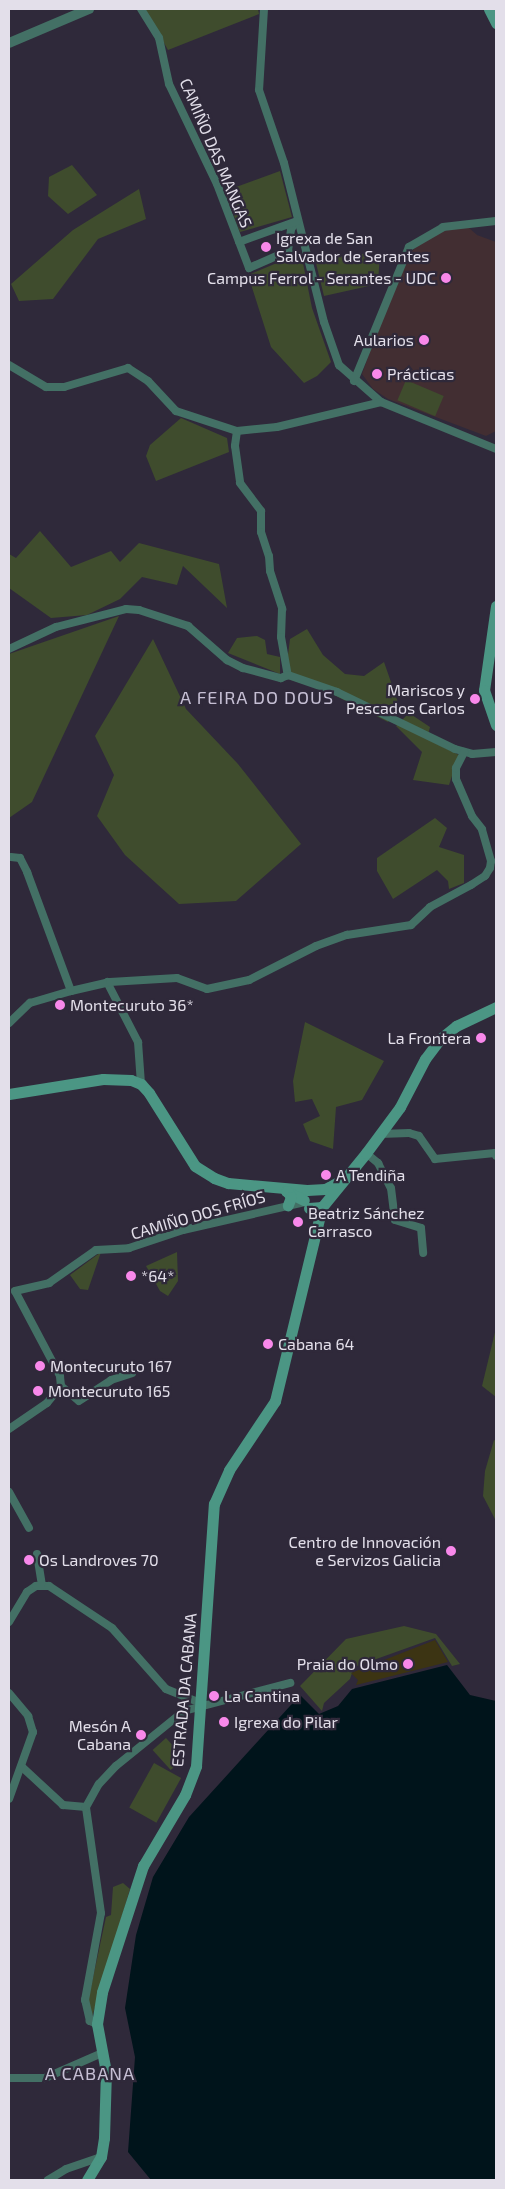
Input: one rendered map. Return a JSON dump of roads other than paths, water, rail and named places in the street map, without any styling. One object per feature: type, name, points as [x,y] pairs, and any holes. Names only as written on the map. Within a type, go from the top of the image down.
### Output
[{"type":"main road","points":[[489,9],[496,23]]},
{"type":"main road","points":[[496,608],[484,690],[496,725]]},
{"type":"main road","name":"ESTRADA DA CABANA","points":[[100,2157],[106,2082],[97,2024],[102,1992],[131,1894],[154,1846],[192,1780],[200,1706],[214,1504],[229,1470],[275,1401],[316,1226],[323,1205],[366,1153],[400,1107],[431,1050],[450,1030],[496,1007]]},
{"type":"main road","name":"ESTRADA DA CABANA","points":[[471,1018],[496,1017]]},
{"type":"main road","points":[[9,1094],[103,1079],[119,1078],[141,1084],[195,1166],[228,1183],[283,1190],[315,1190],[325,1196],[323,1205],[306,1203],[283,1190]]},
{"type":"main road","name":"ESTRADA DA CABANA","points":[[315,1190],[344,1179]]},
{"type":"main road","points":[[283,1190],[291,1197],[288,1205]]},
{"type":"main road","points":[[306,1203],[315,1190]]},
{"type":"main road","points":[[306,1203],[316,1226]]},
{"type":"main road","points":[[87,2180],[100,2157]]},
{"type":"street","points":[[9,43],[88,9]]},
{"type":"street","name":"CAMIÑO DAS MANGAS","points":[[141,9],[159,38],[170,84],[217,184],[249,268],[288,252],[291,229],[297,222]]},
{"type":"street","points":[[264,9],[259,90],[284,163],[297,222],[339,365],[381,402],[494,447]]},
{"type":"street","points":[[354,380],[409,247],[443,226],[496,221]]},
{"type":"street","points":[[239,242],[297,222]]},
{"type":"street","points":[[9,365],[46,387],[64,387],[128,368],[148,381],[176,411],[237,431],[277,427],[381,402]]},
{"type":"street","points":[[237,431],[235,446],[240,483],[261,511],[261,532],[269,556],[270,571],[282,609],[282,637],[288,675]]},
{"type":"street","points":[[9,649],[56,627],[126,609],[166,617],[188,626],[227,660],[243,668],[281,678],[288,675],[337,692],[464,752],[486,754],[496,752]]},
{"type":"street","points":[[9,1023],[30,1003],[107,982],[177,978],[207,989],[249,980],[316,946],[347,935],[411,925],[430,907],[471,886],[485,876],[490,868],[492,861],[482,829],[472,816],[456,780],[456,768],[464,752]]},
{"type":"street","points":[[11,857],[20,858],[27,872],[71,991]]},
{"type":"street","points":[[107,982],[138,1042],[141,1084]]},
{"type":"street","points":[[380,1134],[410,1133],[420,1136],[435,1158],[495,1153],[496,1156]]},
{"type":"street","points":[[366,1153],[378,1163],[391,1188],[395,1220],[421,1228],[423,1253]]},
{"type":"street","name":"CAMIÑO DOS FRÍOS","points":[[15,1291],[50,1283],[96,1250],[129,1248],[183,1230],[288,1205],[306,1203]]},
{"type":"street","points":[[9,1283],[60,1376],[61,1386],[79,1401],[111,1380],[132,1373]]},
{"type":"street","points":[[9,1429],[42,1408],[61,1386]]},
{"type":"street","points":[[9,1492],[29,1528]]},
{"type":"street","points":[[37,1554],[42,1584],[112,1628],[166,1690],[200,1706]]},
{"type":"street","points":[[9,1622],[22,1597],[42,1584]]},
{"type":"street","points":[[97,2024],[90,2021],[85,2000],[101,1913],[86,1807],[99,1784],[116,1766],[184,1712],[200,1706],[290,1683]]},
{"type":"street","points":[[9,1693],[32,1724],[31,1745],[9,1798]]},
{"type":"street","points":[[22,1767],[63,1804],[86,1807]]},
{"type":"street","points":[[9,2078],[45,2078],[102,2053]]},
{"type":"street","points":[[48,2180],[66,2169],[100,2157]]},
{"type":"water","points":[[447,1665],[470,1695],[496,1701],[496,2180],[151,2180],[128,2152],[135,2057],[125,2008],[136,1935],[153,1877],[189,1817],[300,1695],[319,1714],[338,1706],[352,1689]]},
{"type":"place","name":"Igrexa de San Salvador de Serantes","points":[[266,247]]},
{"type":"place","name":"Campus Ferrol - Serantes - UDC","points":[[446,278]]},
{"type":"place","name":"Aularios","points":[[424,340]]},
{"type":"place","name":"Prácticas","points":[[377,374]]},
{"type":"place","name":"Mariscos y Pescados Carlos","points":[[475,699]]},
{"type":"place","name":"Montecuruto 36*","points":[[60,1005]]},
{"type":"place","name":"La Frontera","points":[[481,1038]]},
{"type":"place","name":"A Tendiña","points":[[326,1175]]},
{"type":"place","name":"Beatriz Sánchez Carrasco","points":[[298,1222]]},
{"type":"place","name":"*64*","points":[[131,1276]]},
{"type":"place","name":"Cabana 64","points":[[268,1344]]},
{"type":"place","name":"Montecuruto 167","points":[[40,1366]]},
{"type":"place","name":"Montecuruto 165","points":[[38,1391]]},
{"type":"place","name":"Centro de Innovación e Servizos Galicia","points":[[451,1551]]},
{"type":"place","name":"Os Landroves 70","points":[[29,1560]]},
{"type":"place","name":"Praia do Olmo","points":[[408,1664]]},
{"type":"place","name":"La Cantina","points":[[214,1696]]},
{"type":"place","name":"Igrexa do Pilar","points":[[224,1722]]},
{"type":"place","name":"Mesón A Cabana","points":[[141,1735]]},
{"type":"district","name":"A FEIRA DO DOUS","points":[[257,697]]},
{"type":"district","name":"A CABANA","points":[[90,2073]]}]
